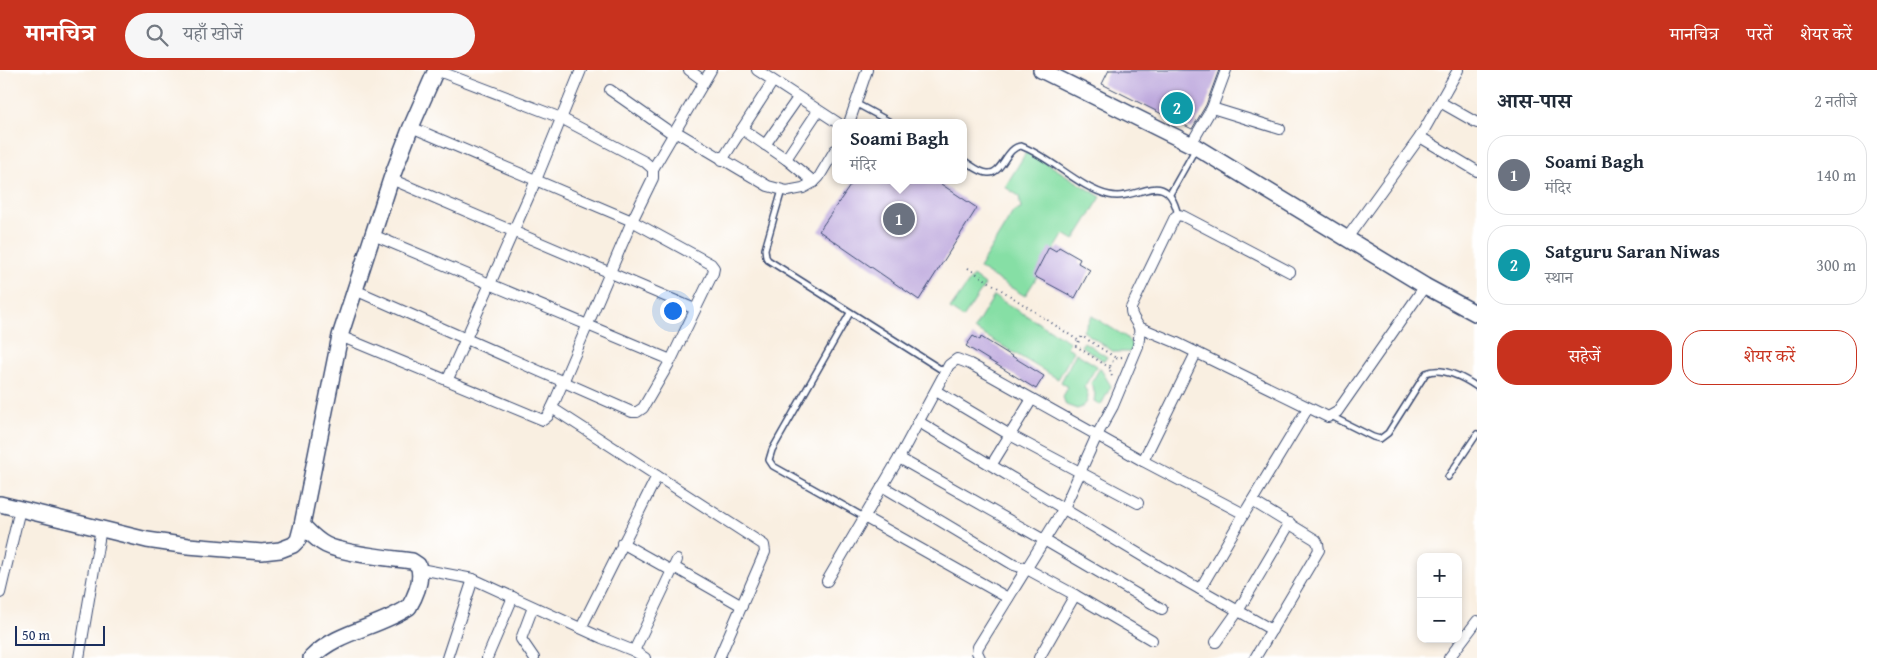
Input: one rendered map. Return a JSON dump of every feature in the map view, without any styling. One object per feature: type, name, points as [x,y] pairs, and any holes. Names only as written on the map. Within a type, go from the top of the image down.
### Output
[{"type":"street","points":[[0,504],[147,540],[262,552],[280,550],[294,544],[298,540],[302,525],[340,336],[391,179],[411,126],[436,70],[561,118],[645,162],[653,169]]},
{"type":"street","points":[[448,380],[582,70]]},
{"type":"street","points":[[689,70],[704,81]]},
{"type":"street","points":[[340,336],[541,420],[546,419],[632,221],[653,178],[653,169],[710,70]]},
{"type":"street","points":[[757,70],[832,119]]},
{"type":"street","points":[[851,119],[868,70]]},
{"type":"street","points":[[1042,70],[1194,145],[1425,286],[1477,314]]},
{"type":"street","points":[[1194,145],[1212,108],[1226,70]]},
{"type":"street","points":[[1347,238],[1420,137],[1458,70]]},
{"type":"street","points":[[722,160],[773,81]]},
{"type":"street","points":[[610,90],[674,132],[768,186],[795,191],[814,182],[832,155]]},
{"type":"street","points":[[765,144],[798,98]]},
{"type":"street","points":[[1440,102],[1477,123]]},
{"type":"street","points":[[1212,108],[1280,129]]},
{"type":"street","points":[[786,159],[818,111]]},
{"type":"street","points":[[355,290],[632,412],[637,412],[643,408],[671,360],[713,273],[713,266],[632,221],[411,126]]},
{"type":"street","points":[[742,129],[786,159],[814,182]]},
{"type":"street","points":[[1420,137],[1477,171]]},
{"type":"street","points":[[391,179],[695,309]]},
{"type":"street","points":[[980,658],[977,652],[978,647],[1064,508],[1112,406],[1138,346],[1139,327],[1131,314],[1131,308],[1178,215],[1290,272]]},
{"type":"street","points":[[373,235],[671,360]]},
{"type":"street","points":[[1139,327],[1175,342],[1326,418],[1337,412],[1425,286]]},
{"type":"street","points":[[1143,461],[1196,353]]},
{"type":"street","points":[[827,581],[899,458],[951,362],[957,359],[1244,514]]},
{"type":"street","points":[[936,391],[1010,434],[1138,503]]},
{"type":"street","points":[[992,464],[1032,399]]},
{"type":"street","points":[[552,408],[764,545],[766,552],[719,658]]},
{"type":"street","points":[[1200,589],[1308,408]]},
{"type":"street","points":[[919,422],[992,464],[1159,566],[1272,630]]},
{"type":"street","points":[[899,458],[1162,609]]},
{"type":"street","points":[[581,628],[657,476]]},
{"type":"street","points":[[882,486],[1014,565],[1027,569],[1152,640]]},
{"type":"street","points":[[1252,501],[1316,540],[1320,550],[1255,658]]},
{"type":"street","points":[[0,593],[20,509]]},
{"type":"street","points":[[864,517],[1008,598]]},
{"type":"street","points":[[1216,642],[1238,611],[1290,523]]},
{"type":"street","points":[[302,525],[328,546],[340,550],[412,561],[418,565],[420,570],[418,585],[409,607],[331,643],[318,650],[310,658]]},
{"type":"street","points":[[79,658],[101,528]]},
{"type":"street","points":[[622,543],[675,566],[742,606]]},
{"type":"street","points":[[634,651],[675,566]]},
{"type":"street","points":[[420,570],[473,579],[634,651],[645,658]]},
{"type":"street","points":[[447,658],[473,579]]},
{"type":"street","points":[[1039,658],[1075,596]]},
{"type":"street","points":[[487,658],[513,597]]},
{"type":"street","points":[[533,607],[521,639],[534,658]]},
{"type":"street","points":[[1449,658],[1477,621]]},
{"type":"lane","points":[[857,104],[885,119]]},
{"type":"lane","points":[[1170,194],[1194,145]]},
{"type":"lane","points":[[967,162],[986,173],[991,173],[997,169],[1013,148],[1021,146],[1035,152],[1088,185],[1108,195],[1120,196],[1154,188],[1170,194],[1175,201],[1178,215]]},
{"type":"lane","points":[[782,190],[765,249],[766,257],[779,268],[945,373]]},
{"type":"lane","points":[[850,313],[772,450],[769,460],[773,466],[864,517]]},
{"type":"lane","points":[[1331,416],[1373,438],[1380,439],[1388,433],[1421,378],[1426,373],[1443,371],[1477,387]]},
{"type":"lane","points":[[1448,477],[1477,434]]},
{"type":"path","points":[[968,268],[1079,341]]},
{"type":"path","points":[[1110,368],[1076,346],[1082,336],[1116,358]]},
{"type":"path","points":[[1121,356],[1111,362],[1110,368],[1113,377],[1123,381]]},
{"type":"green space","points":[[1027,151],[1101,197],[1074,240],[1064,234],[1025,296],[979,268],[1013,212],[1021,209],[1019,196],[1005,187]]},
{"type":"green space","points":[[973,276],[985,285],[963,318],[950,309]]},
{"type":"green space","points":[[994,296],[1070,342],[1067,347],[1074,351],[1058,379],[974,329]]},
{"type":"green space","points":[[1092,316],[1126,337],[1134,347],[1130,352],[1114,352],[1083,331]]},
{"type":"green space","points":[[1084,342],[1107,357],[1104,361],[1081,346]]},
{"type":"green space","points":[[1076,353],[1097,366],[1084,387],[1088,397],[1086,403],[1077,409],[1066,405],[1063,397],[1068,387],[1061,382]]},
{"type":"green space","points":[[1100,368],[1111,386],[1101,405],[1094,401],[1095,394],[1091,383]]},
{"type":"building","points":[[1109,70],[1219,70],[1206,105],[1192,129],[1102,84]]},
{"type":"building","points":[[851,184],[941,184],[977,208],[919,300],[819,231]]},
{"type":"building","points":[[1049,247],[1056,251],[1059,247],[1080,259],[1078,263],[1090,270],[1075,298],[1034,276]]},
{"type":"building","points":[[973,336],[980,340],[981,337],[1044,376],[1036,389],[966,346]]},
{"type":"place","name":"Satguru Saran Niwas","points":[[1177,108]]},
{"type":"place","name":"Soami Bagh","points":[[899,219]]}]
